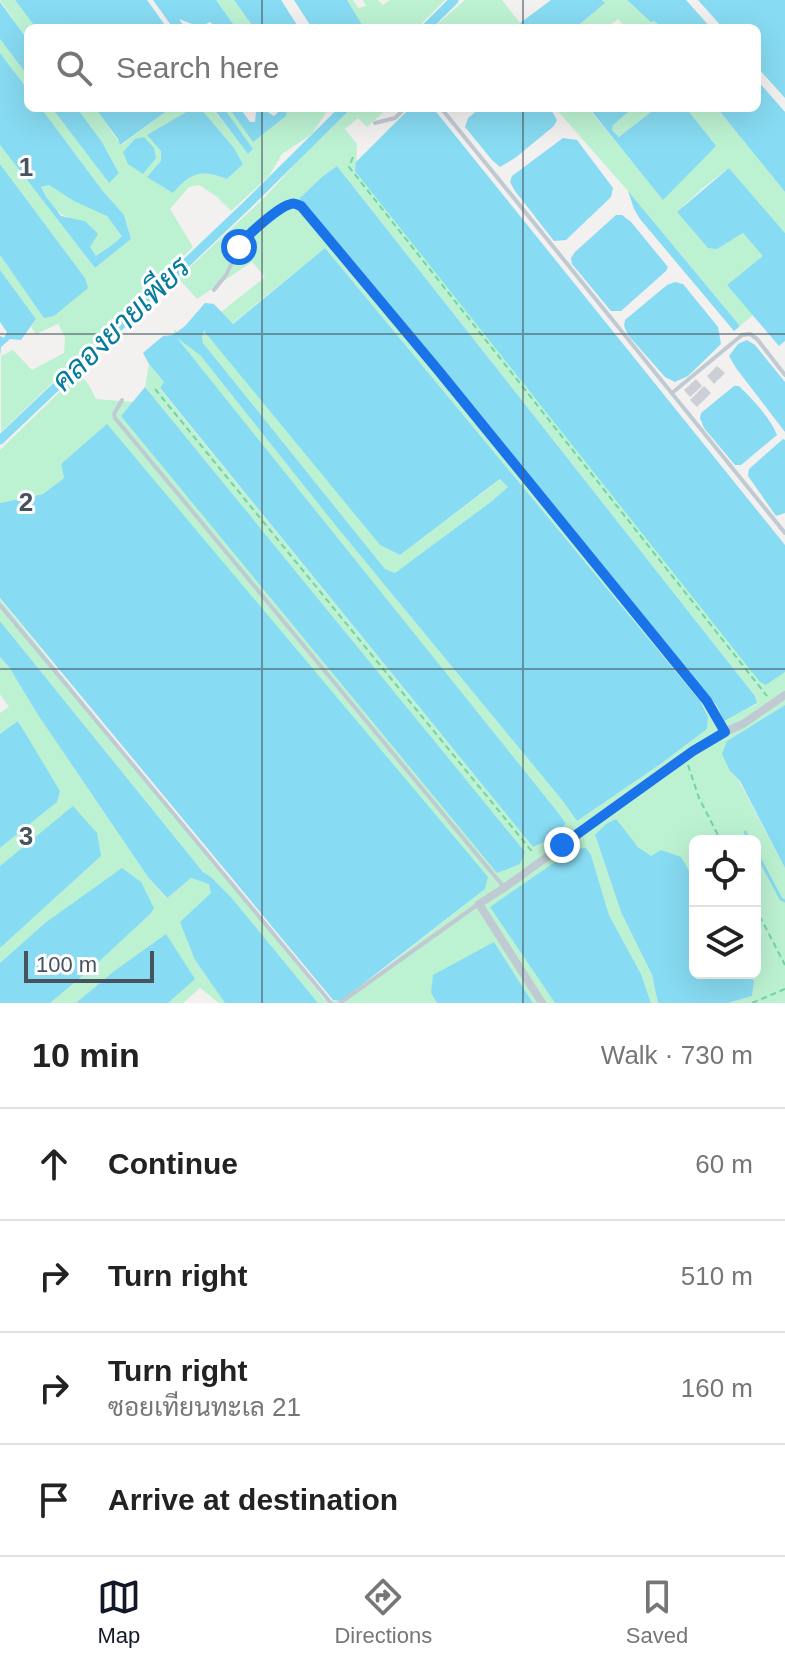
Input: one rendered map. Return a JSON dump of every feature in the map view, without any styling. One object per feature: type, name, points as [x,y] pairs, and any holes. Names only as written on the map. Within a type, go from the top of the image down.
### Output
[{"type":"street","points":[[542,1003],[479,904],[685,757],[743,724],[785,695]]},
{"type":"lane","points":[[375,123],[395,118],[401,112]]},
{"type":"lane","points":[[444,112],[785,533]]},
{"type":"lane","points":[[214,290],[226,275],[246,237],[286,206],[301,206],[707,701],[725,732]]},
{"type":"lane","points":[[672,393],[742,335],[750,334],[757,339],[785,375]]},
{"type":"lane","points":[[122,400],[115,418],[504,888]]},
{"type":"lane","points":[[0,605],[331,1003]]},
{"type":"lane","points":[[340,1003],[479,904]]},
{"type":"path","points":[[353,157],[349,167],[772,704]]},
{"type":"path","points":[[155,389],[540,861]]},
{"type":"path","points":[[685,757],[699,798],[718,835]]},
{"type":"path","points":[[761,919],[785,965]]},
{"type":"path","points":[[752,1003],[785,989]]},
{"type":"green space","points":[[0,0],[15,0],[33,24],[24,24],[24,34]]},
{"type":"green space","points":[[216,0],[234,0],[251,24],[233,24]]},
{"type":"green space","points":[[347,0],[353,0],[358,8],[366,6],[363,0],[378,0],[383,5],[390,0],[445,0],[421,24],[362,24]]},
{"type":"green space","points":[[465,0],[502,0],[521,24],[438,24]]},
{"type":"green space","points":[[602,0],[627,0],[658,24],[622,24],[618,19],[611,24],[580,24],[604,4]]},
{"type":"green space","points":[[0,39],[24,71],[24,85],[0,53]]},
{"type":"green space","points":[[44,112],[55,112],[109,183],[119,172],[80,112],[98,112],[121,145],[166,112],[186,112],[148,135],[161,151],[161,161],[172,193],[197,174],[227,179],[243,164],[234,148],[204,112],[215,112],[248,154],[253,149],[227,112],[232,112],[253,141],[287,112],[326,112],[312,134],[282,154],[269,176],[231,211],[199,185],[189,187],[170,209],[193,247],[1,432],[1,356],[13,350],[32,370],[64,353],[65,337],[58,324],[36,334],[31,327],[36,319],[0,270],[0,255],[45,318],[85,278],[0,164],[0,145],[95,268],[131,239],[124,215]]},
{"type":"green space","points":[[347,112],[384,112],[367,127],[358,118],[345,129],[357,144],[356,171],[766,685],[785,672],[785,705],[727,741],[730,771],[739,781],[785,868],[785,1003],[728,1003],[752,996],[753,979],[761,979],[761,835],[689,835],[689,875],[641,849],[615,819],[595,836],[621,912],[652,975],[658,1003],[651,1003],[641,974],[609,915],[591,855],[491,907],[555,1003],[533,1003],[494,942],[431,993],[437,1003],[318,1003],[231,897],[203,872],[0,621],[0,599],[325,1000],[343,1001],[485,889],[107,425],[61,464],[64,478],[43,494],[0,503],[0,450],[79,373],[96,399],[133,402],[121,416],[524,852],[145,387],[149,364],[165,383],[160,389],[533,847],[551,839],[566,825],[173,335],[175,329],[200,355],[577,821],[707,729],[708,717],[700,701],[325,248],[232,324],[221,312],[265,277],[252,262],[197,299],[178,278],[264,198]],"holes":[[[337,166],[755,696],[757,704],[723,720],[717,707],[300,199],[323,176]]]},
{"type":"green space","points":[[559,112],[591,112],[663,199],[715,146],[689,112],[720,112],[785,192],[785,233],[729,168],[677,212],[717,249],[743,233],[764,256],[727,285],[753,315],[740,326]]},
{"type":"green space","points":[[628,112],[651,112],[619,137],[612,130],[613,125]]},
{"type":"green space","points":[[49,185],[107,216],[123,236],[97,257],[89,247],[84,221],[68,217],[53,207],[41,186]]},
{"type":"green space","points":[[205,331],[380,545],[400,555],[501,479],[509,487],[395,573],[385,569],[203,343]]},
{"type":"green space","points":[[0,657],[148,877],[166,898],[191,878],[209,883],[211,893],[195,960],[225,1003],[219,1003],[200,988],[183,1003],[168,1003],[194,979],[113,972],[76,1003],[50,1003],[153,909],[45,923],[0,963],[0,948],[101,856],[73,807],[0,866],[0,848],[57,802],[19,721],[0,734],[0,713],[9,707],[0,694]]},
{"type":"water","points":[[15,0],[147,0],[164,24],[33,24]]},
{"type":"water","points":[[153,0],[216,0],[233,24],[192,24],[179,19],[182,24],[170,24]]},
{"type":"water","points":[[234,0],[281,0],[296,24],[251,24]]},
{"type":"water","points":[[294,0],[347,0],[362,24],[309,24]]},
{"type":"water","points":[[551,0],[602,0],[605,3],[580,24],[520,23]]},
{"type":"water","points":[[627,0],[686,0],[707,24],[658,24],[651,22]]},
{"type":"water","points":[[698,0],[785,0],[785,98],[761,71],[761,24],[719,24]]},
{"type":"water","points":[[0,2],[24,35],[24,71],[0,39]]},
{"type":"water","points":[[0,53],[24,85],[24,112],[44,112],[124,215],[131,239],[95,268],[0,145]],"holes":[[[49,185],[107,216],[122,236],[96,256],[90,247],[98,234],[85,221],[61,216],[41,187]]]},
{"type":"water","points":[[761,85],[785,112],[785,192],[720,112],[761,112]]},
{"type":"water","points":[[55,112],[80,112],[119,173],[109,183]]},
{"type":"water","points":[[98,112],[165,112],[120,145]]},
{"type":"water","points":[[186,112],[204,112],[234,148],[243,164],[227,179],[197,174],[173,193],[147,177],[161,161],[161,151],[147,135]]},
{"type":"water","points":[[216,112],[227,112],[253,149],[248,154]]},
{"type":"water","points":[[232,112],[243,112],[250,122],[255,122],[256,112],[268,112],[274,116],[278,112],[287,112],[286,116],[253,142]]},
{"type":"water","points":[[406,112],[436,112],[785,545],[785,672],[766,685],[760,682],[355,171],[356,162]]},
{"type":"water","points":[[475,112],[552,112],[557,120],[554,126],[500,167],[465,127],[468,118]]},
{"type":"water","points":[[592,112],[628,112],[613,125],[612,130],[619,137],[651,112],[689,112],[716,146],[663,200]]},
{"type":"water","points":[[144,137],[154,148],[156,158],[143,174],[128,164],[123,152],[135,139]]},
{"type":"water","points":[[563,138],[577,140],[613,188],[611,197],[566,240],[554,241],[510,182],[512,176]]},
{"type":"water","points":[[0,164],[85,278],[88,288],[54,316],[44,318],[0,255]]},
{"type":"water","points":[[337,166],[755,696],[757,703],[724,721],[717,706],[299,199]]},
{"type":"water","points":[[729,168],[785,233],[785,341],[779,346],[727,285],[763,256],[743,233],[717,249],[708,248],[677,212]]},
{"type":"water","points":[[628,191],[740,326],[734,331],[640,219]]},
{"type":"water","points":[[616,215],[622,215],[631,222],[668,267],[621,311],[611,311],[572,264],[571,258]]},
{"type":"water","points":[[325,248],[700,701],[708,717],[707,729],[577,821],[200,355],[177,338],[560,815],[566,824],[551,839],[533,847],[160,388],[164,382],[143,353],[163,336],[173,335],[185,326],[205,303],[214,304],[233,324]],"holes":[[[204,331],[380,545],[400,555],[500,479],[508,487],[395,573],[385,569],[203,343]]]},
{"type":"water","points":[[0,270],[36,319],[21,340],[10,339],[1,347],[0,357],[0,336],[4,338],[7,332],[0,322]]},
{"type":"water","points":[[675,282],[683,284],[718,327],[721,344],[688,376],[675,382],[665,377],[628,335],[624,326],[625,320],[667,285]]},
{"type":"water","points":[[747,340],[755,345],[785,382],[785,432],[729,356],[738,344]]},
{"type":"water","points":[[734,386],[739,386],[755,403],[777,435],[741,465],[735,465],[704,428],[700,418],[701,413]]},
{"type":"water","points":[[145,387],[525,852],[520,864],[497,873],[121,416]]},
{"type":"water","points":[[107,424],[488,877],[485,889],[341,1001],[333,1000],[0,598],[0,503],[43,494],[64,478],[61,464]]},
{"type":"water","points":[[783,439],[785,513],[776,516],[748,476],[749,469]]},
{"type":"water","points":[[0,621],[203,872],[231,897],[318,1003],[225,1003],[195,960],[180,922],[211,893],[209,884],[191,878],[167,898],[148,877],[0,657]]},
{"type":"water","points":[[785,705],[785,868],[740,781],[730,771],[722,754],[727,741]]},
{"type":"water","points":[[18,721],[60,791],[57,802],[0,848],[0,734]]},
{"type":"water","points":[[73,806],[97,833],[101,856],[0,948],[0,866]]},
{"type":"water","points":[[616,819],[638,847],[651,856],[661,850],[681,857],[689,871],[689,979],[753,979],[752,996],[728,1003],[658,1003],[652,975],[621,912],[595,835]]},
{"type":"water","points":[[586,848],[591,855],[609,915],[641,974],[651,1003],[555,1003],[490,907],[574,849]]},
{"type":"water","points":[[122,868],[141,882],[154,908],[150,914],[50,1003],[0,1003],[0,963],[45,923]]},
{"type":"water","points":[[166,934],[195,979],[168,1003],[76,1003],[113,972]]},
{"type":"water","points":[[494,942],[533,1003],[437,1003],[431,993],[433,975]]},
{"type":"building","points":[[717,366],[725,373],[714,384],[707,376]]},
{"type":"building","points":[[696,379],[702,386],[690,397],[684,390]]},
{"type":"building","points":[[704,386],[711,393],[697,407],[690,400]]},
{"type":"waterway","name":"คลองยายเพียร","points":[[430,24],[454,0]]},
{"type":"waterway","name":"คลองยายเพียร","points":[[0,440],[341,112]]},
{"type":"waterway","points":[[761,861],[785,901]]},
{"type":"route","points":[[239,247],[246,237],[286,206],[301,206],[438,370],[719,719],[725,732],[693,751],[562,845]]}]
